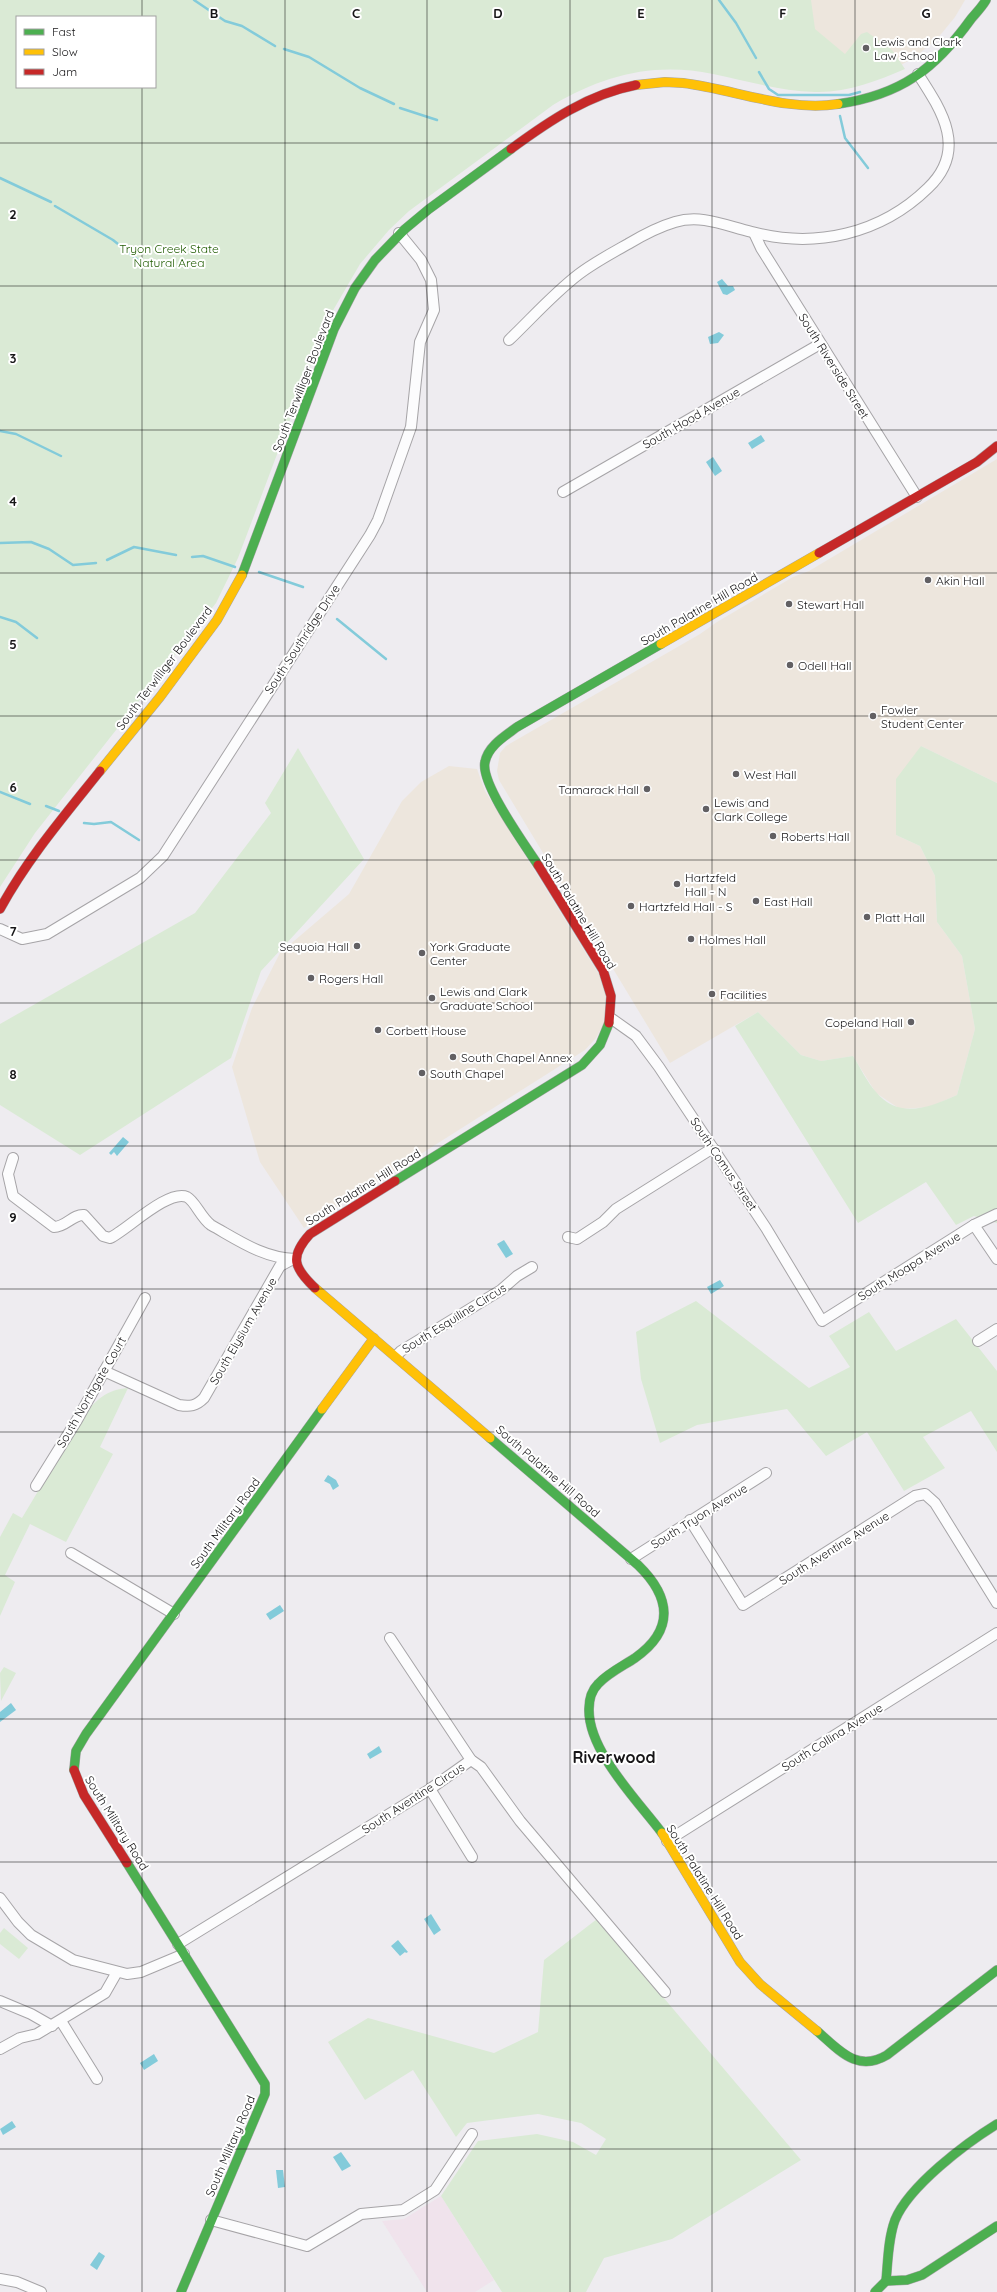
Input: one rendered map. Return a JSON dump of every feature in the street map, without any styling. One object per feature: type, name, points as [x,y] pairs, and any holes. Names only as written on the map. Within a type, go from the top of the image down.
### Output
[{"type":"street","name":"South Terwilliger Boulevard","points":[[974,16],[979,0]]},
{"type":"street","name":"South Terwilliger Boulevard","points":[[0,909],[18,876],[35,851],[160,697],[224,608],[243,574],[334,329],[348,300],[365,272],[399,233],[413,220],[554,118],[579,104],[606,92],[647,83],[684,82],[717,87],[791,104],[827,106],[874,96],[918,74],[943,55],[964,32],[986,0]]},
{"type":"street","points":[[509,340],[582,272],[597,261],[657,228],[675,222],[702,219],[754,233],[796,238],[844,235],[881,222],[927,190],[938,178],[948,149],[948,135],[942,113],[918,74]]},
{"type":"street","name":"South Southridge Drive","points":[[0,929],[22,939],[48,934],[149,872],[163,856],[370,535],[378,520],[411,427],[420,342],[434,310],[434,290],[429,275],[421,260],[399,233]]},
{"type":"street","name":"South Riverside Street","points":[[754,233],[761,248],[820,344],[917,497]]},
{"type":"street","name":"South Hood Avenue","points":[[563,492],[820,344]]},
{"type":"street","name":"South Palatine Hill Road","points":[[997,446],[977,462],[561,702],[503,737],[491,749],[485,762],[489,786],[603,970],[612,999],[612,1019],[600,1045],[582,1065],[310,1234],[298,1247],[295,1258],[298,1268],[306,1279],[631,1559],[648,1574],[661,1592],[665,1612],[663,1625],[657,1638],[649,1648],[611,1673],[595,1686],[589,1696],[589,1710],[595,1735],[611,1765],[667,1841],[713,1920],[754,1978],[814,2030],[855,2061],[871,2063],[887,2055],[997,1970]]},
{"type":"street","name":"South Comus Street","points":[[612,1019],[640,1040],[766,1228],[822,1321]]},
{"type":"street","points":[[568,1237],[577,1239],[603,1222],[616,1209],[713,1148]]},
{"type":"street","points":[[13,1158],[8,1174],[11,1192],[17,1200],[54,1227],[62,1226],[78,1215],[84,1215],[106,1238],[114,1236],[151,1209],[170,1199],[184,1196],[190,1199],[204,1219],[217,1228],[266,1254],[279,1258],[295,1258]]},
{"type":"street","name":"South Moapa Avenue","points":[[822,1321],[974,1225],[997,1214]]},
{"type":"street","points":[[974,1225],[997,1259]]},
{"type":"street","name":"South Elysium Avenue","points":[[104,1372],[179,1405],[194,1406],[204,1398],[280,1266],[295,1258]]},
{"type":"street","name":"South Esquiline Circus","points":[[396,1356],[401,1350],[501,1290],[517,1276],[532,1267]]},
{"type":"street","name":"South Northgate Court","points":[[36,1486],[104,1372],[144,1298]]},
{"type":"street","points":[[978,1341],[997,1329]]},
{"type":"street","name":"South Military Road","points":[[181,2292],[265,2094],[266,2088],[260,2073],[84,1795],[75,1778],[73,1767],[76,1752],[84,1737],[374,1338]]},
{"type":"street","name":"South Tryon Avenue","points":[[631,1559],[766,1473]]},
{"type":"street","name":"South Aventine Avenue","points":[[690,1520],[743,1605],[915,1496],[926,1494],[935,1503],[997,1603]]},
{"type":"street","points":[[72,1553],[174,1614]]},
{"type":"street","name":"South Collina Avenue","points":[[667,1841],[997,1633]]},
{"type":"street","points":[[390,1638],[471,1760]]},
{"type":"street","name":"South Aventine Circus","points":[[178,1944],[430,1789],[471,1760],[481,1767],[520,1821],[665,1992]]},
{"type":"street","points":[[430,1789],[472,1857]]},
{"type":"street","points":[[0,1898],[18,1922],[43,1944],[73,1960],[117,1972],[141,1972],[184,1954]]},
{"type":"street","points":[[0,2049],[20,2038],[37,2034],[105,1993],[117,1972]]},
{"type":"street","points":[[0,2001],[57,2023],[97,2079]]},
{"type":"street","points":[[875,2292],[886,2280],[894,2225],[902,2206],[966,2146],[997,2124]]},
{"type":"street","points":[[211,2220],[307,2246],[361,2214],[403,2210],[435,2190],[472,2134]]},
{"type":"street","points":[[886,2280],[907,2280],[922,2275],[959,2253],[997,2226]]},
{"type":"street","points":[[0,2279],[17,2282],[41,2292]]},
{"type":"shaded area","name":"Lewis and Clark Law School","points":[[801,0],[965,0],[955,17],[937,39],[915,57],[880,77],[820,90]]},
{"type":"shaded area","name":"Lewis and Clark College","points":[[997,459],[997,783],[921,746],[896,835],[920,846],[935,876],[937,922],[962,956],[975,1029],[957,1095],[930,1107],[900,1109],[876,1093],[853,1056],[821,1061],[801,1055],[758,1012],[670,1063],[499,780],[497,771],[500,753],[506,746],[700,634],[717,622],[793,577],[809,571]]},
{"type":"shaded area","name":"Lewis and Clark Graduate School","points":[[449,766],[477,769],[485,791],[600,976],[606,991],[605,1022],[596,1038],[585,1050],[304,1228],[260,1162],[232,1067],[252,1008],[280,953],[349,894],[402,801],[421,782]]},
{"type":"shaded area","points":[[441,2196],[494,2280],[475,2292],[427,2292],[382,2221],[404,2219]]},
{"type":"green space","name":"Tryon Creek State Natural Area","points":[[0,0],[811,0],[815,29],[845,54],[861,34],[867,32],[892,50],[905,69],[884,78],[839,91],[815,92],[789,90],[713,74],[691,71],[650,71],[610,79],[591,86],[553,105],[409,211],[389,230],[360,264],[328,319],[238,558],[216,603],[35,833],[0,887]]},
{"type":"green space","points":[[921,746],[997,783],[997,1223],[974,1216],[956,1225],[926,1182],[858,1223],[735,1026],[758,1012],[801,1055],[821,1061],[853,1056],[876,1092],[885,1101],[895,1106],[905,1108],[926,1107],[957,1095],[975,1029],[962,956],[937,922],[935,876],[920,846],[896,835],[896,779]]},
{"type":"green space","points":[[298,748],[364,859],[261,971],[231,1058],[80,1155],[0,1105],[0,1024],[195,913],[271,813],[265,803]]},
{"type":"green space","points":[[696,1301],[809,1388],[850,1367],[829,1336],[869,1312],[896,1351],[956,1319],[997,1371],[997,1452],[971,1411],[923,1437],[945,1468],[904,1491],[867,1432],[826,1456],[787,1409],[697,1425],[660,1443],[641,1379],[636,1332]]},
{"type":"green space","points":[[128,1388],[100,1447],[113,1454],[66,1542],[30,1524],[5,1575],[15,1582],[0,1616],[0,1537],[13,1513],[22,1518],[83,1416],[93,1405],[102,1396],[108,1393]]},
{"type":"green space","points":[[4,1667],[16,1673],[1,1701],[0,1673]]},
{"type":"green space","points":[[597,1919],[801,2160],[672,2239],[604,2258],[586,2292],[502,2292],[441,2196],[478,2141],[537,2134],[573,2142],[596,2155],[606,2139],[581,2123],[538,2114],[467,2123],[456,2137],[413,2070],[365,2100],[328,2042],[368,2018],[494,2053],[538,2032],[544,1960]]},
{"type":"green space","points":[[4,1928],[28,1948],[19,1959],[0,1944],[0,1933]]},
{"type":"water","points":[[722,279],[728,286],[733,286],[735,290],[727,295],[723,294],[717,282]]},
{"type":"water","points":[[719,332],[724,335],[718,343],[710,344],[708,337]]},
{"type":"water","points":[[761,435],[765,441],[752,449],[748,443]]},
{"type":"water","points":[[713,457],[722,471],[715,476],[706,462]]},
{"type":"water","points":[[123,1137],[129,1142],[117,1156],[114,1152],[111,1155],[109,1153]]},
{"type":"water","points":[[504,1240],[513,1254],[506,1258],[497,1244]]},
{"type":"water","points":[[720,1280],[724,1286],[711,1294],[707,1287]]},
{"type":"water","points":[[328,1475],[336,1480],[339,1486],[333,1490],[330,1484],[324,1481]]},
{"type":"water","points":[[280,1605],[284,1611],[270,1620],[266,1614]]},
{"type":"water","points":[[11,1703],[16,1710],[0,1722],[0,1712]]},
{"type":"water","points":[[379,1746],[382,1752],[370,1759],[367,1754]]},
{"type":"water","points":[[431,1914],[441,1930],[434,1935],[424,1919]]},
{"type":"water","points":[[398,1940],[408,1952],[405,1952],[400,1956],[391,1946]]},
{"type":"water","points":[[154,2054],[158,2061],[144,2070],[140,2063]]},
{"type":"water","points":[[12,2121],[16,2127],[3,2135],[0,2129]]},
{"type":"water","points":[[341,2152],[351,2166],[342,2171],[333,2157]]},
{"type":"water","points":[[276,2170],[283,2170],[285,2187],[278,2188]]},
{"type":"water","points":[[99,2252],[105,2256],[97,2270],[90,2265]]},
{"type":"waterway","points":[[194,0],[225,21],[242,26],[275,46]]},
{"type":"waterway","points":[[719,0],[736,23],[756,58]]},
{"type":"waterway","points":[[284,49],[309,57],[360,88],[394,104]]},
{"type":"waterway","points":[[759,72],[769,89],[778,95],[849,95],[860,92]]},
{"type":"waterway","points":[[400,108],[437,120]]},
{"type":"waterway","points":[[840,116],[845,138],[868,168]]},
{"type":"waterway","points":[[0,178],[51,202]]},
{"type":"waterway","points":[[55,206],[113,240],[138,260]]},
{"type":"waterway","points":[[0,431],[16,434],[61,456]]},
{"type":"waterway","points":[[0,543],[31,542],[49,549],[73,565],[96,563]]},
{"type":"waterway","points":[[107,560],[134,547],[176,555]]},
{"type":"waterway","points":[[192,557],[203,556],[235,567]]},
{"type":"waterway","points":[[259,572],[303,587]]},
{"type":"waterway","points":[[0,617],[16,622],[37,638]]},
{"type":"waterway","points":[[337,619],[386,659]]},
{"type":"waterway","points":[[0,792],[30,804]]},
{"type":"waterway","points":[[46,806],[59,811]]},
{"type":"waterway","points":[[84,823],[94,824],[111,822],[139,840]]},
{"type":"traffic: fast","points":[[838,104],[860,100],[880,94],[915,77],[944,52],[958,37],[986,0]]},
{"type":"traffic: fast","points":[[242,575],[334,329],[355,288],[375,260],[405,229],[429,209],[511,149]]},
{"type":"traffic: fast","points":[[538,865],[496,799],[485,772],[485,762],[487,756],[493,746],[517,727],[661,644]]},
{"type":"traffic: fast","points":[[395,1181],[582,1065],[600,1045],[609,1023]]},
{"type":"traffic: fast","points":[[74,1770],[76,1751],[86,1734],[322,1409]]},
{"type":"traffic: fast","points":[[490,1438],[638,1565],[657,1589],[662,1601],[664,1613],[662,1625],[657,1636],[648,1647],[635,1658],[611,1673],[598,1684],[591,1696],[589,1709],[591,1725],[605,1758],[628,1791],[662,1833]]},
{"type":"traffic: fast","points":[[127,1863],[265,2084],[265,2094],[181,2292]]},
{"type":"traffic: fast","points":[[817,2031],[849,2057],[866,2062],[876,2060],[887,2055],[997,1970]]},
{"type":"traffic: fast","points":[[997,2124],[970,2142],[940,2166],[912,2193],[902,2207],[895,2220],[891,2235],[886,2281],[907,2280],[922,2275],[997,2226]]},
{"type":"traffic: fast","points":[[875,2292],[886,2281]]},
{"type":"traffic: slow","points":[[636,85],[665,82],[683,83],[760,99],[799,105],[819,106],[838,104]]},
{"type":"traffic: slow","points":[[661,644],[819,553]]},
{"type":"traffic: slow","points":[[100,771],[160,697],[217,620],[242,575]]},
{"type":"traffic: slow","points":[[315,1288],[490,1438]]},
{"type":"traffic: slow","points":[[322,1409],[374,1338]]},
{"type":"traffic: slow","points":[[662,1833],[740,1962],[760,1984],[817,2031]]},
{"type":"traffic: jam","points":[[511,149],[540,128],[570,110],[602,95],[636,85]]},
{"type":"traffic: jam","points":[[819,553],[977,462],[997,446]]},
{"type":"traffic: jam","points":[[0,909],[34,855],[100,771]]},
{"type":"traffic: jam","points":[[538,865],[603,970],[611,996],[609,1023]]},
{"type":"traffic: jam","points":[[315,1288],[302,1274],[297,1262],[299,1249],[303,1242],[310,1234],[395,1181]]},
{"type":"traffic: jam","points":[[74,1770],[84,1795],[127,1863]]},
{"type":"place","name":"Lewis and Clark Law School","points":[[866,48]]},
{"type":"place","name":"Akin Hall","points":[[928,580]]},
{"type":"place","name":"Stewart Hall","points":[[789,604]]},
{"type":"place","name":"Odell Hall","points":[[790,665]]},
{"type":"place","name":"Fowler Student Center","points":[[873,716]]},
{"type":"place","name":"West Hall","points":[[736,774]]},
{"type":"place","name":"Tamarack Hall","points":[[647,789]]},
{"type":"place","name":"Lewis and Clark College","points":[[706,809]]},
{"type":"place","name":"Roberts Hall","points":[[773,836]]},
{"type":"place","name":"Hartzfeld Hall - N","points":[[677,884]]},
{"type":"place","name":"East Hall","points":[[756,901]]},
{"type":"place","name":"Hartzfeld Hall - S","points":[[631,906]]},
{"type":"place","name":"Platt Hall","points":[[867,917]]},
{"type":"place","name":"Holmes Hall","points":[[691,939]]},
{"type":"place","name":"Sequoia Hall","points":[[357,946]]},
{"type":"place","name":"York Graduate Center","points":[[422,953]]},
{"type":"place","name":"Rogers Hall","points":[[311,978]]},
{"type":"place","name":"Facilities","points":[[712,994]]},
{"type":"place","name":"Lewis and Clark Graduate School","points":[[432,998]]},
{"type":"place","name":"Copeland Hall","points":[[911,1022]]},
{"type":"place","name":"Corbett House","points":[[378,1030]]},
{"type":"place","name":"South Chapel Annex","points":[[453,1057]]},
{"type":"place","name":"South Chapel","points":[[422,1073]]},
{"type":"district","name":"Riverwood","points":[[614,1757]]}]
